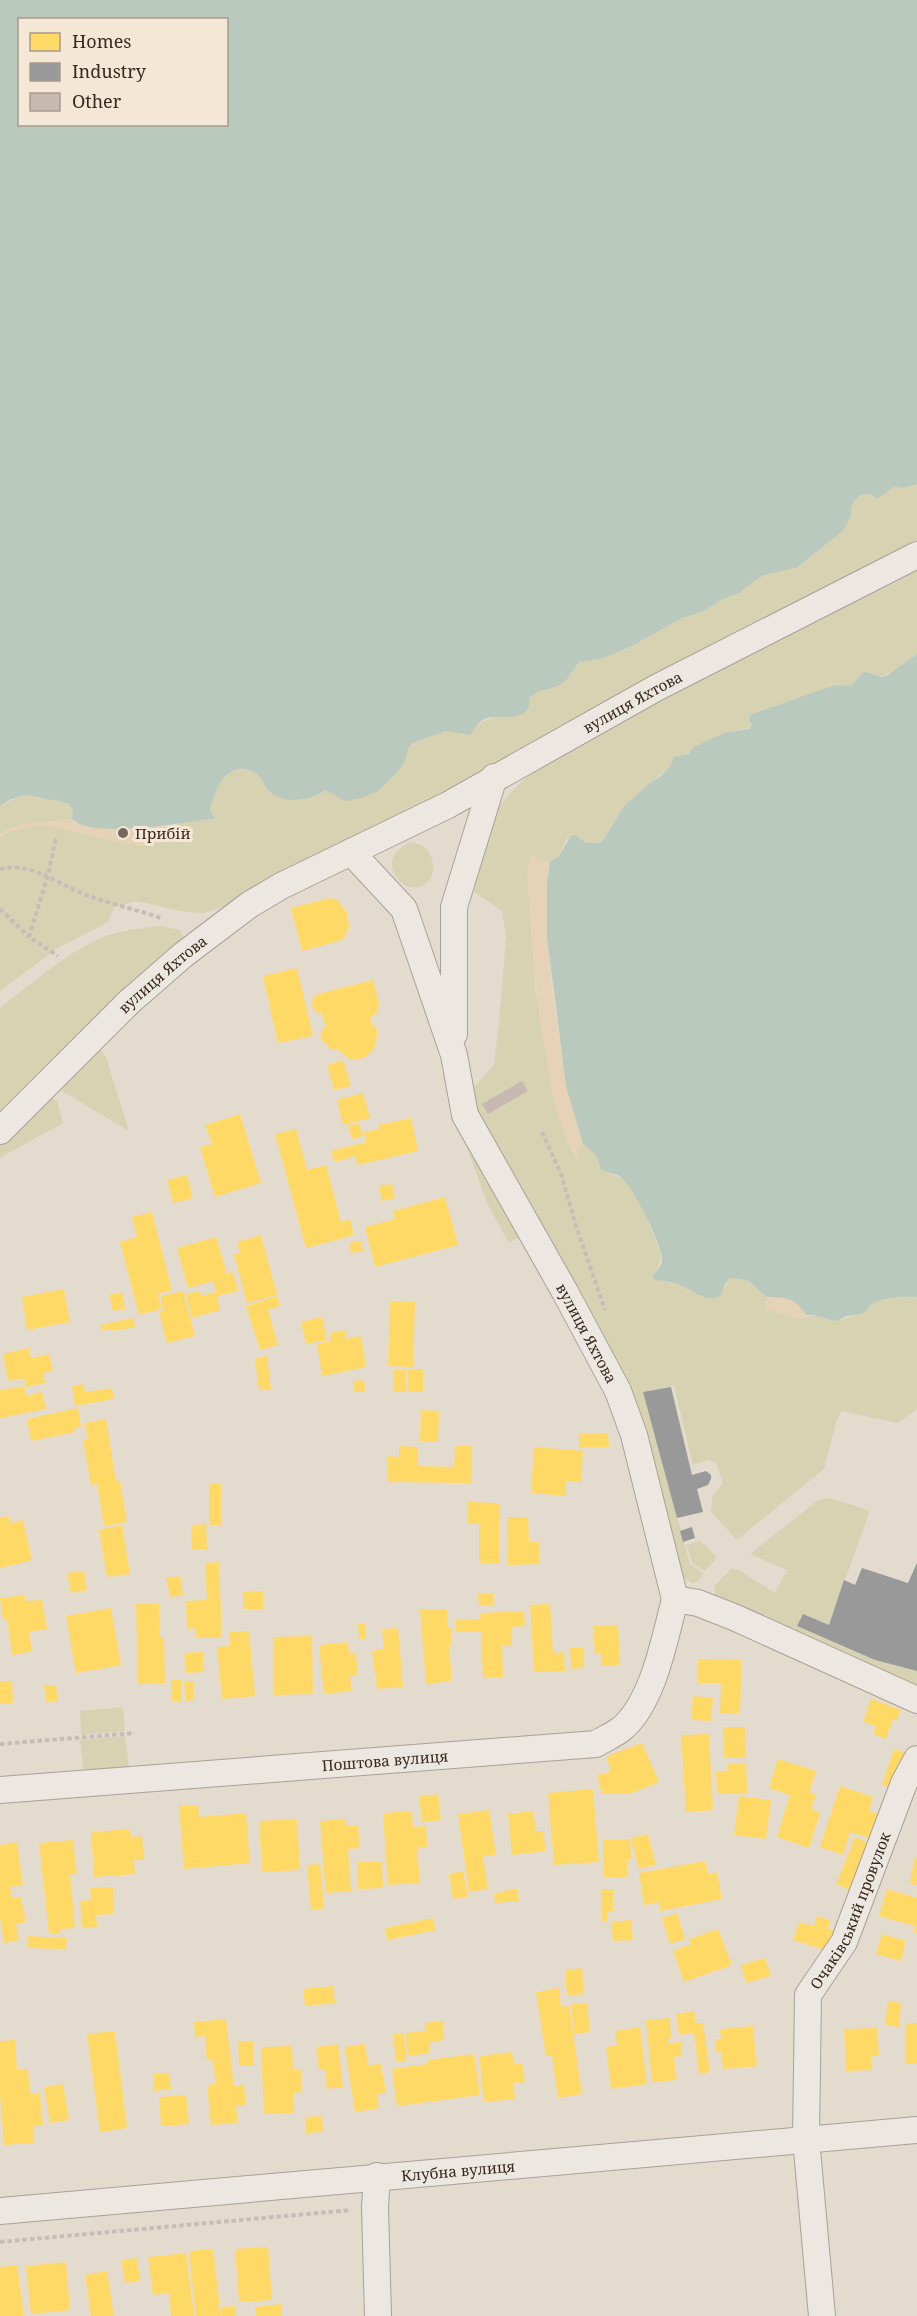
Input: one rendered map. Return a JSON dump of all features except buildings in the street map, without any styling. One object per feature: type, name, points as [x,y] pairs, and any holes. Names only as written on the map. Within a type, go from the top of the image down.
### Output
[{"type":"street","name":"вулиця Яхтова","points":[[0,1131],[128,1003],[183,955],[249,905],[280,886],[448,805],[656,688],[917,555]]},
{"type":"street","points":[[454,1055],[454,907],[495,777]]},
{"type":"street","name":"вулиця Яхтова","points":[[351,852],[404,909],[454,1055],[465,1115],[618,1391],[634,1435],[675,1599]]},
{"type":"street","points":[[675,1599],[698,1603],[736,1618],[917,1700]]},
{"type":"street","name":"Поштова вулиця","points":[[0,1790],[596,1744],[621,1729],[638,1708],[654,1678],[675,1599]]},
{"type":"street","name":"Очаківський провулок","points":[[822,2316],[806,2139],[808,1995],[844,1942],[904,1783],[917,1760]]},
{"type":"street","name":"Клубна вулиця","points":[[0,2211],[917,2130]]},
{"type":"street","points":[[377,2176],[375,2207],[378,2316]]},
{"type":"path","points":[[29,937],[48,875],[56,839]]},
{"type":"path","points":[[0,869],[8,867],[48,875],[86,895],[161,918]]},
{"type":"path","points":[[0,909],[29,937],[58,956]]},
{"type":"path","points":[[542,1132],[561,1174],[576,1226],[603,1301],[607,1320]]},
{"type":"path","points":[[0,1744],[135,1733]]},
{"type":"path","points":[[0,2242],[375,2207]]},
{"type":"shaded area","points":[[0,0],[917,0],[917,484],[903,488],[894,487],[877,499],[871,494],[860,495],[852,504],[851,516],[843,531],[796,568],[768,574],[757,579],[739,593],[723,599],[704,611],[680,619],[630,647],[601,659],[579,662],[563,683],[532,696],[529,699],[529,707],[521,715],[484,719],[470,735],[446,731],[412,743],[401,768],[378,791],[361,798],[345,801],[325,790],[313,797],[289,800],[269,791],[255,773],[237,769],[230,772],[219,785],[210,810],[215,818],[163,826],[99,828],[83,825],[72,819],[73,810],[61,801],[20,796],[0,806]]},
{"type":"shaded area","points":[[917,484],[917,540],[649,680],[393,819],[273,876],[223,907],[203,913],[186,912],[136,901],[114,907],[108,922],[58,948],[0,991],[0,837],[8,832],[40,824],[139,846],[162,839],[170,825],[214,817],[210,808],[215,793],[224,778],[237,769],[254,772],[271,793],[291,799],[313,797],[325,790],[334,796],[386,783],[405,761],[408,748],[412,743],[446,731],[473,732],[484,721],[512,716],[527,710],[529,699],[537,691],[556,687],[571,675],[579,662],[601,659],[630,647],[680,619],[704,611],[723,599],[739,593],[757,579],[768,574],[796,568],[843,531],[851,516],[852,504],[861,495],[871,494],[877,499],[894,487],[903,488]]},
{"type":"shaded area","points":[[917,562],[917,654],[896,670],[881,677],[864,671],[851,686],[837,685],[823,689],[750,716],[752,727],[724,733],[682,756],[624,806],[602,842],[588,843],[567,838],[558,857],[550,862],[540,861],[531,854],[535,987],[555,1106],[578,1160],[577,1150],[580,1145],[587,1146],[596,1155],[601,1170],[624,1179],[638,1197],[660,1251],[661,1256],[655,1280],[682,1285],[702,1297],[725,1287],[730,1278],[744,1280],[767,1297],[766,1309],[802,1319],[816,1316],[840,1320],[868,1310],[870,1305],[881,1300],[917,1297],[917,1409],[897,1423],[842,1411],[837,1419],[824,1469],[737,1540],[711,1512],[712,1497],[723,1483],[716,1463],[708,1460],[693,1465],[674,1386],[643,1392],[690,1564],[704,1573],[698,1581],[692,1583],[682,1576],[653,1485],[468,1094],[494,1064],[506,937],[502,911],[473,891],[477,856],[488,824],[497,810],[519,784],[533,772],[661,698],[906,577],[906,571]]},
{"type":"shaded area","points":[[917,654],[917,1297],[881,1300],[870,1305],[865,1312],[835,1321],[806,1315],[794,1302],[785,1298],[767,1297],[744,1280],[730,1278],[720,1296],[709,1298],[671,1282],[655,1280],[653,1277],[662,1261],[653,1231],[627,1184],[619,1176],[601,1170],[596,1155],[583,1144],[566,1086],[547,937],[547,883],[550,862],[558,857],[571,836],[576,835],[588,843],[602,842],[624,806],[661,776],[674,757],[688,754],[694,747],[724,733],[749,729],[752,725],[749,720],[750,715],[823,689],[837,685],[851,686],[864,671],[881,677],[888,675]]},
{"type":"shaded area","points":[[35,795],[65,802],[73,810],[72,819],[26,824],[0,834],[0,806],[18,797]]},
{"type":"shaded area","points":[[410,842],[423,846],[433,862],[433,871],[429,880],[418,887],[401,883],[392,866],[395,854]]},
{"type":"shaded area","points":[[161,926],[180,930],[184,939],[0,1122],[0,1008],[51,968],[93,942],[119,932]]},
{"type":"shaded area","points":[[97,1044],[106,1057],[129,1131],[55,1087]]},
{"type":"shaded area","points":[[47,1096],[57,1101],[63,1123],[0,1158],[0,1141]]},
{"type":"shaded area","points":[[457,1120],[520,1237],[509,1243],[487,1203]]},
{"type":"shaded area","points":[[829,1498],[869,1512],[829,1625],[803,1614],[797,1626],[875,1660],[917,1671],[917,1694],[714,1597],[715,1585],[731,1569],[739,1570],[775,1593],[787,1570],[750,1554],[817,1501]]},
{"type":"shaded area","points":[[699,1541],[717,1558],[705,1571],[693,1564],[686,1545]]},
{"type":"shaded area","points":[[123,1707],[125,1731],[81,1735],[80,1711]]},
{"type":"shaded area","points":[[125,1736],[129,1768],[84,1771],[80,1740]]},
{"type":"sand","name":"Прибій","points":[[72,819],[74,822],[150,827],[170,825],[162,839],[139,846],[40,824],[8,832],[0,837],[2,832],[23,824]]},
{"type":"sand","points":[[531,854],[540,861],[550,862],[547,909],[552,986],[564,1066],[583,1144],[577,1150],[579,1163],[559,1120],[544,1045],[535,980],[527,871]]},
{"type":"sand","points":[[767,1297],[790,1300],[798,1305],[806,1315],[802,1319],[766,1309]]},
{"type":"place","name":"Прибій","points":[[123,833]]}]
